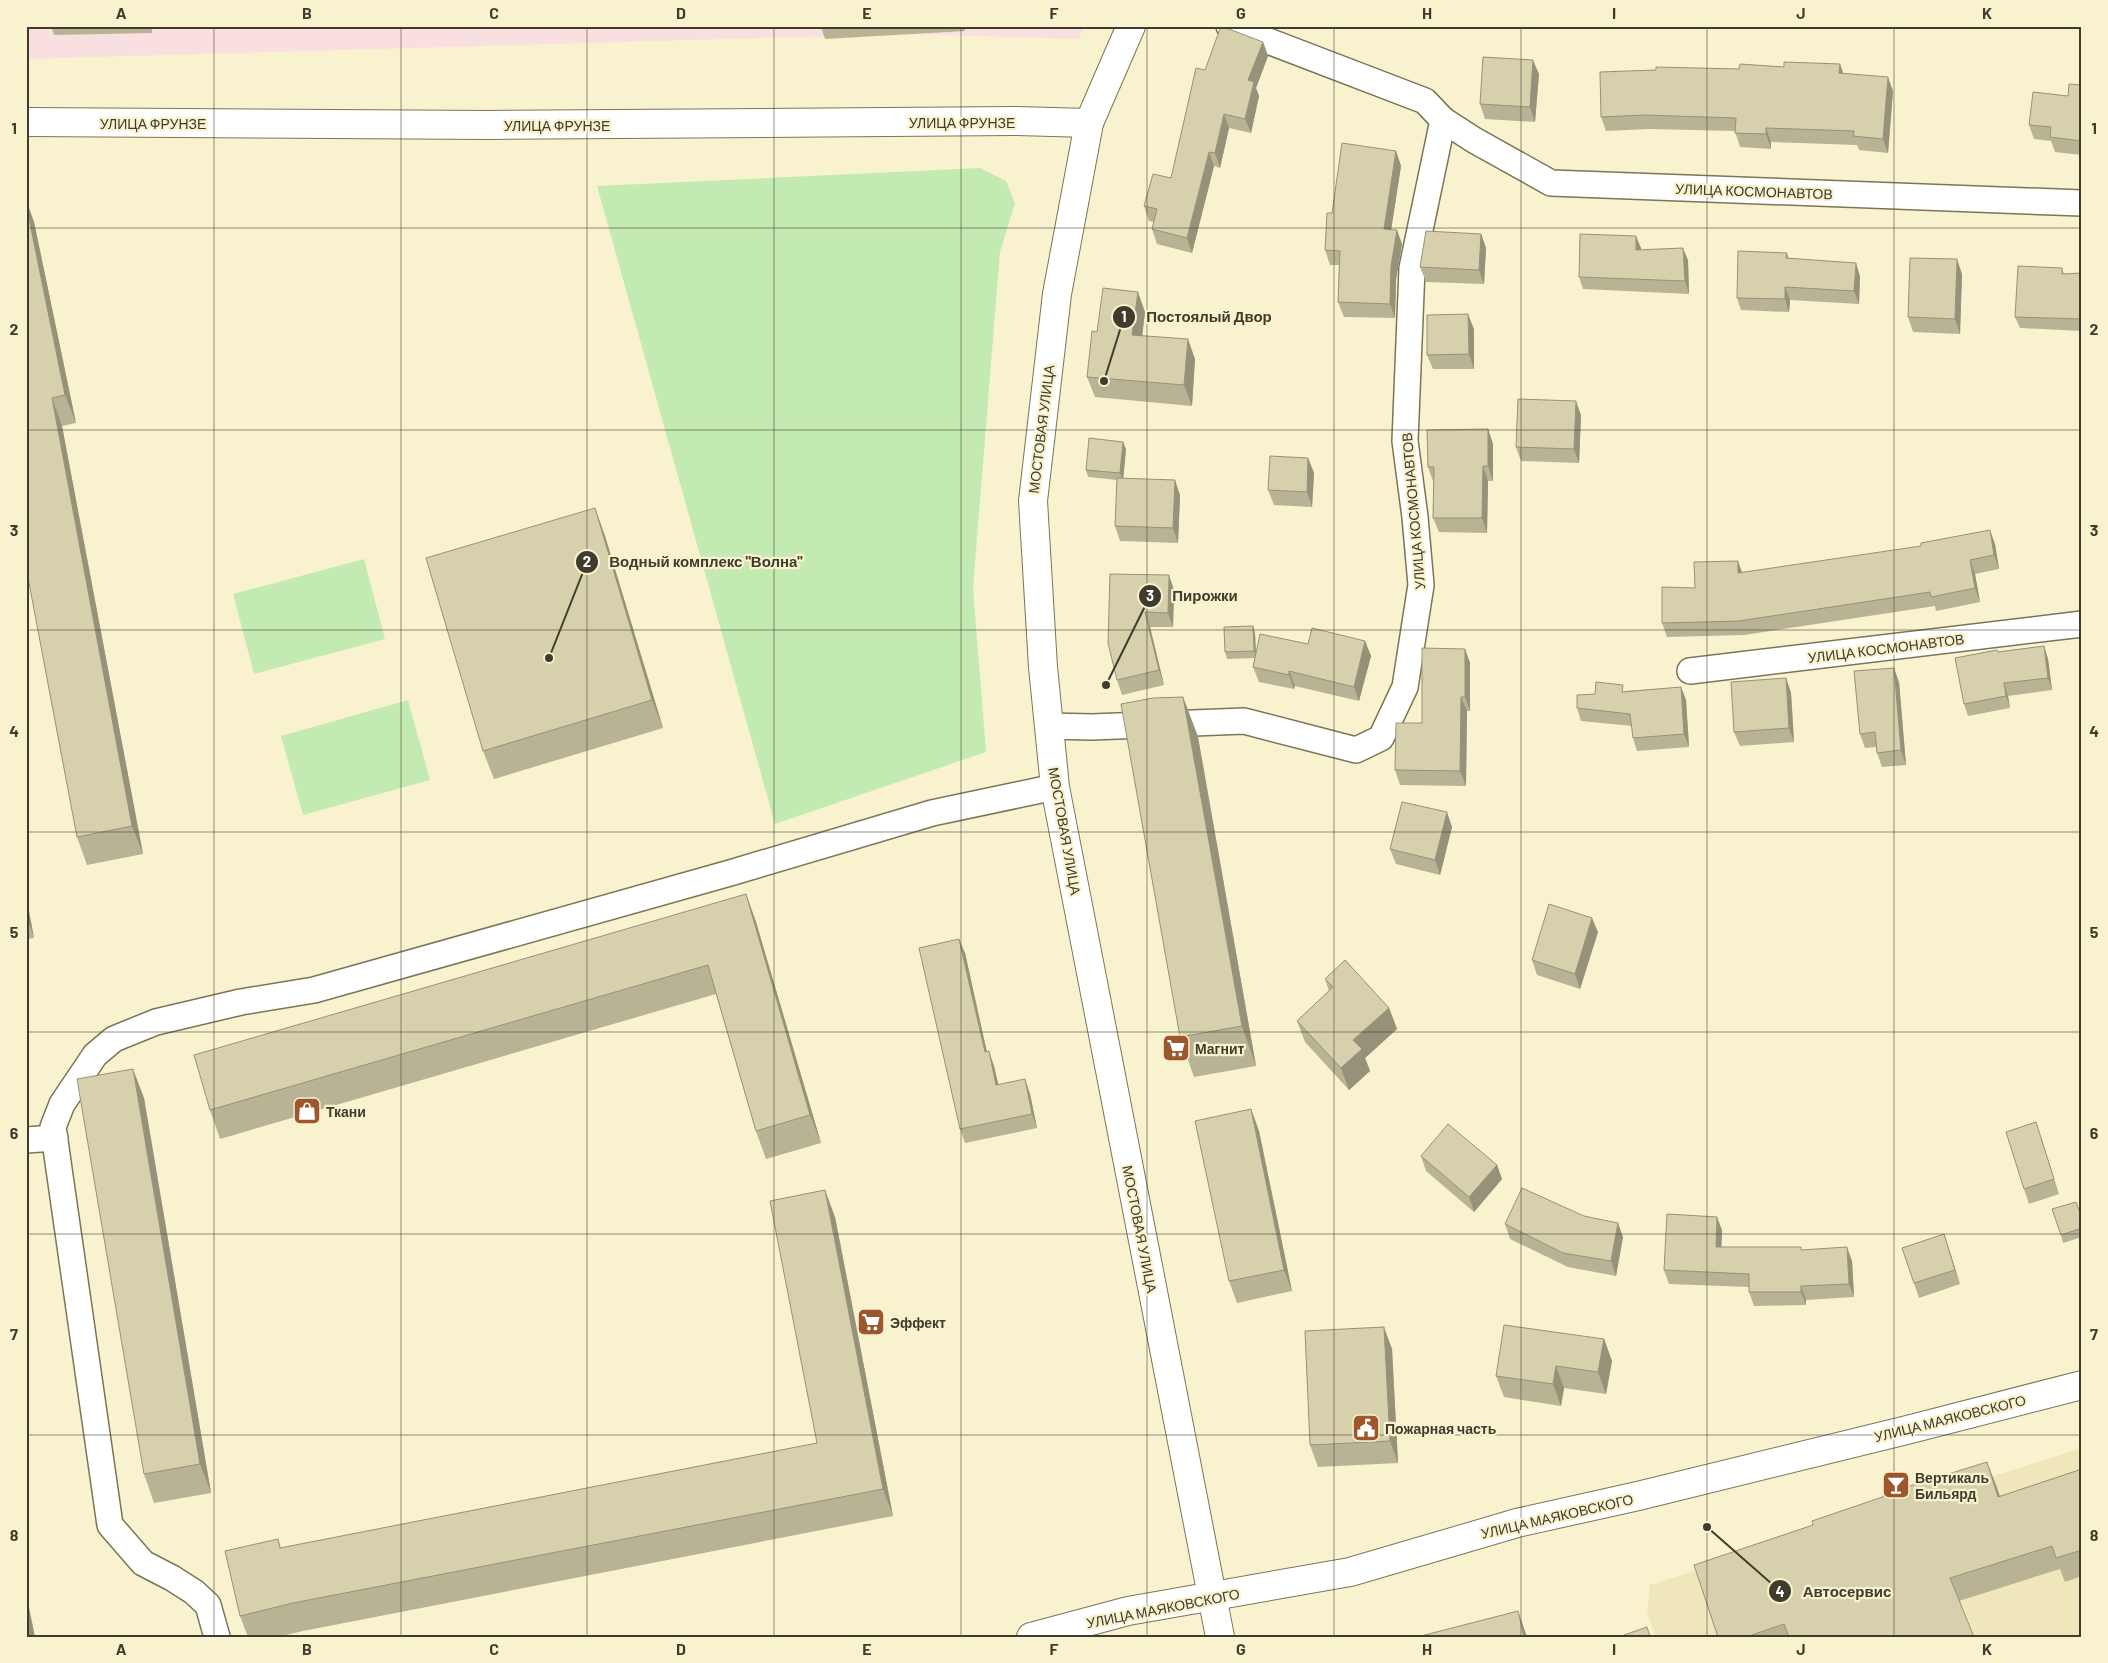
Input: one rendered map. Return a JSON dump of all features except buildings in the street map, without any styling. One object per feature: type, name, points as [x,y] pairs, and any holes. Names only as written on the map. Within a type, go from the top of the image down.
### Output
[{"type":"main road","name":"МОСТОВАЯ УЛИЦА","points":[[1131,26],[1089,123],[1057,294],[1033,501],[1048,726],[1055,787],[1220,1637]]},
{"type":"main road","name":"УЛИЦА ФРУНЗЕ","points":[[26,122],[490,125],[1014,121],[1089,123]]},
{"type":"main road","name":"УЛИЦА МАЯКОВСКОГО","points":[[1031,1637],[1128,1611],[1212,1598],[1350,1572],[1517,1523],[1667,1489],[2082,1384]]},
{"type":"street","name":"УЛИЦА КОСМОНАВТОВ","points":[[1229,26],[1425,101],[1443,120],[1474,140],[1551,183],[2082,203]]},
{"type":"street","name":"УЛИЦА КОСМОНАВТОВ","points":[[1048,726],[1092,727],[1244,721],[1356,750],[1382,738],[1405,687],[1421,586],[1416,517],[1405,441],[1412,268],[1443,120]]},
{"type":"street","name":"УЛИЦА КОСМОНАВТОВ","points":[[1690,671],[2082,624]]},
{"type":"street","points":[[216,1637],[208,1605],[194,1592],[143,1563],[110,1525],[53,1127],[62,1104],[95,1055],[114,1039],[156,1022],[241,1002],[314,990],[730,874],[932,813],[1055,787]]},
{"type":"street","points":[[26,1140],[55,1138]]},
{"type":"shaded area","points":[[26,26],[1084,26],[1079,39],[907,34],[26,59]]},
{"type":"shaded area","points":[[2082,1448],[2082,1637],[1655,1637],[1647,1611],[1650,1585]]},
{"type":"green space","points":[[980,168],[1006,181],[1015,203],[1000,252],[973,588],[986,752],[775,824],[597,186]]},
{"type":"green space","points":[[364,559],[385,639],[254,674],[233,594]]},
{"type":"green space","points":[[408,700],[430,780],[303,815],[281,736]]},
{"type":"place","name":"Постоялый Двор","points":[[1104,381]]},
{"type":"place","name":"Водный комплекс \"Волна\"","points":[[549,658]]},
{"type":"place","name":"Пирожки","points":[[1106,685]]},
{"type":"place","name":"Магнит","points":[[1176,1048]]},
{"type":"place","name":"Ткани","points":[[307,1111]]},
{"type":"place","name":"Эффект","points":[[871,1322]]},
{"type":"place","name":"Пожарная часть","points":[[1366,1428]]},
{"type":"place","name":"Вертикаль Бильярд","points":[[1896,1485]]},
{"type":"place","name":"Автосервис","points":[[1707,1527]]}]
